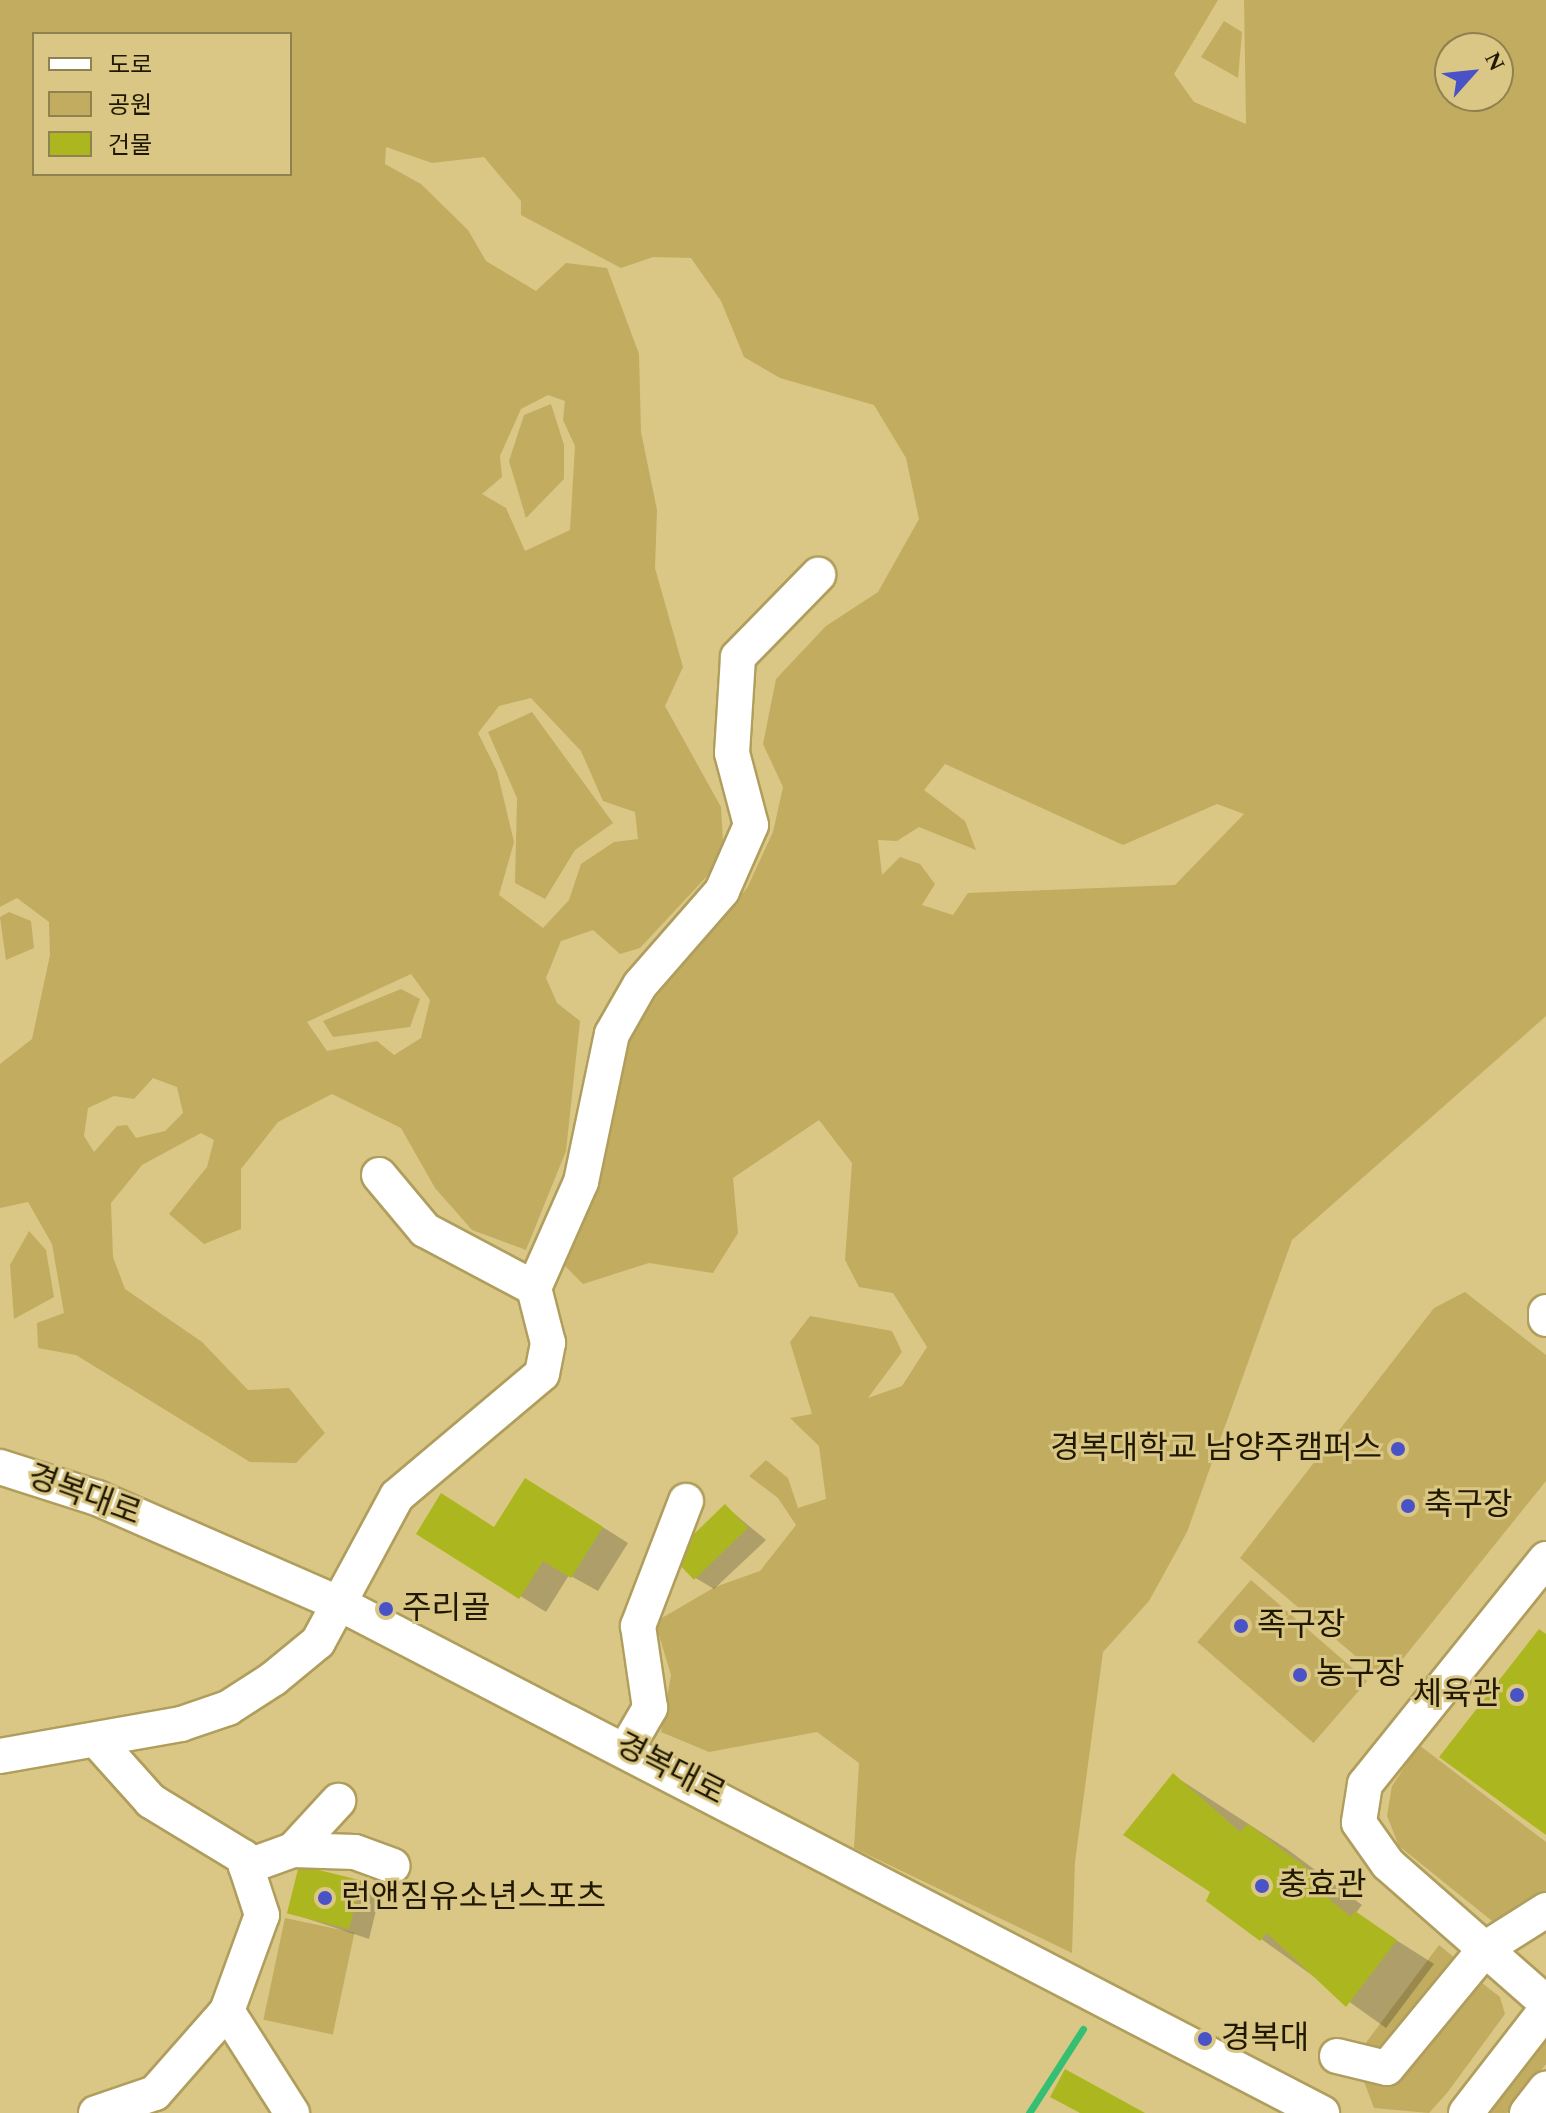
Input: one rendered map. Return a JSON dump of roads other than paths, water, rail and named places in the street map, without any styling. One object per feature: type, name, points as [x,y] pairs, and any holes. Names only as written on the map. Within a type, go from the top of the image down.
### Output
[{"type":"street","points":[[0,1756],[98,1742],[228,1708],[318,1642],[342,1605],[397,1496],[542,1374],[548,1343],[534,1288],[581,1182],[612,1034],[640,985],[722,891],[751,825],[732,753],[738,657],[818,575]]},
{"type":"street","points":[[379,1175],[425,1230],[534,1288]]},
{"type":"street","points":[[1546,1312],[1546,1319]]},
{"type":"street","name":"경복대로","points":[[0,1467],[97,1498],[342,1605],[626,1749],[1322,2113]]},
{"type":"street","points":[[626,1749],[650,1708],[638,1626],[686,1501]]},
{"type":"street","points":[[1546,1559],[1365,1784],[1359,1823],[1388,1864],[1546,2003]]},
{"type":"street","points":[[96,2113],[155,2093],[227,2011],[262,1915],[243,1857],[151,1801],[98,1742]]},
{"type":"street","points":[[293,1850],[338,1801]]},
{"type":"street","points":[[246,1867],[293,1850],[355,1852],[393,1866]]},
{"type":"street","points":[[1337,2056],[1387,2068],[1486,1948],[1546,1910]]},
{"type":"street","points":[[1466,2113],[1546,2010]]},
{"type":"street","points":[[227,2011],[292,2113]]},
{"type":"street","points":[[1527,2113],[1546,2089]]},
{"type":"waterway","points":[[1029,2113],[1083,2029]]},
{"type":"place","name":"경복대학교 남양주캠퍼스","points":[[1398,1449]]},
{"type":"place","name":"축구장","points":[[1408,1506]]},
{"type":"place","name":"주리골","points":[[386,1609]]},
{"type":"place","name":"족구장","points":[[1241,1626]]},
{"type":"place","name":"농구장","points":[[1300,1675]]},
{"type":"place","name":"체육관","points":[[1517,1695]]},
{"type":"place","name":"충효관","points":[[1262,1886]]},
{"type":"place","name":"런앤짐유소년스포츠","points":[[325,1898]]},
{"type":"place","name":"경복대","points":[[1205,2039]]}]
